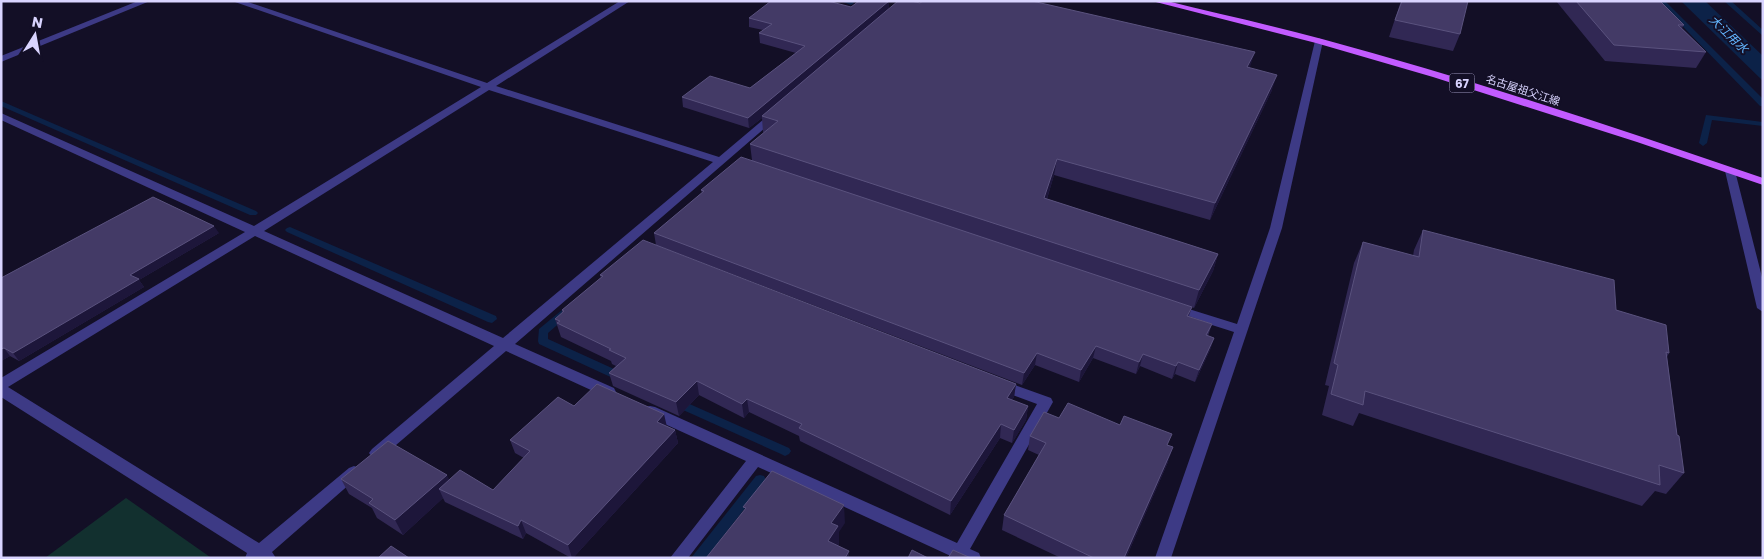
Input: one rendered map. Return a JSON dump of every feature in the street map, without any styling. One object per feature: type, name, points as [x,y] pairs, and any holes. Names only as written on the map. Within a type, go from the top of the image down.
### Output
[{"type":"main road","name":"名古屋祖父江線","points":[[1156,1],[1320,41],[1641,140],[1763,182]]},
{"type":"street","points":[[1,58],[146,1]]},
{"type":"street","points":[[236,1],[490,87],[727,159]]},
{"type":"street","points":[[1,385],[490,87],[626,1]]},
{"type":"street","points":[[1163,558],[1276,228],[1320,41]]},
{"type":"street","points":[[1,390],[260,556],[628,240],[727,159],[786,106]]},
{"type":"street","points":[[1,116],[621,398]]},
{"type":"street","points":[[1730,171],[1763,308]]},
{"type":"street","points":[[628,240],[646,248]]},
{"type":"street","points":[[1166,305],[1241,330]]},
{"type":"street","points":[[639,406],[967,555],[1046,402],[990,380]]},
{"type":"street","points":[[678,558],[756,459]]},
{"type":"green space","points":[[126,498],[210,557],[45,558]]},
{"type":"water","name":"大江用水","points":[[1681,1],[1705,1],[1763,56],[1763,81]]},
{"type":"building","points":[[771,1],[828,1],[851,7],[859,1],[889,1],[748,118],[682,97],[710,76],[750,88],[805,46],[759,33],[772,24],[749,18]]},
{"type":"building","points":[[898,1],[920,3],[923,1],[1032,1],[1255,52],[1247,67],[1277,75],[1215,203],[1057,159],[1044,198],[1218,254],[1199,290],[750,144],[778,121],[762,116]]},
{"type":"building","points":[[1402,1],[1468,1],[1460,34],[1395,20]]},
{"type":"building","points":[[1576,1],[1660,1],[1684,25],[1678,25],[1706,52],[1614,45]]},
{"type":"building","points":[[741,157],[1192,307],[1187,316],[1212,324],[1206,335],[1214,338],[1199,370],[1178,362],[1176,366],[1143,354],[1139,362],[1096,346],[1081,370],[1037,353],[1024,373],[654,233]]},
{"type":"building","points":[[153,197],[214,226],[130,275],[139,279],[13,353],[4,348],[1,349],[1,278]]},
{"type":"building","points":[[1423,230],[1614,280],[1616,310],[1666,325],[1669,353],[1666,352],[1684,473],[1659,465],[1660,485],[1365,391],[1363,405],[1331,394],[1338,365],[1334,363],[1363,242],[1419,257]]},
{"type":"building","points":[[643,240],[1016,384],[1007,398],[1028,406],[1014,430],[1001,424],[951,501],[799,428],[802,424],[747,399],[742,404],[697,381],[676,402],[609,373],[626,358],[557,323],[560,321],[555,319],[564,311],[562,310],[603,276],[600,275]]},
{"type":"building","points":[[597,384],[664,414],[657,422],[675,430],[568,545],[521,520],[518,526],[439,489],[460,470],[493,490],[530,451],[510,440],[558,397],[574,406]]},
{"type":"building","points":[[1068,403],[1120,425],[1124,416],[1172,434],[1167,445],[1173,447],[1124,558],[1094,558],[1004,515],[1046,443],[1030,436],[1044,412],[1059,418]]},
{"type":"building","points":[[388,441],[447,475],[395,520],[369,503],[373,499],[341,479]]},
{"type":"building","points":[[772,471],[844,505],[831,523],[838,526],[828,541],[849,551],[845,558],[706,558],[746,508],[743,507]]},
{"type":"building","points":[[391,546],[409,558],[378,558]]},
{"type":"building","points":[[912,550],[928,558],[908,558]]},
{"type":"building","points":[[953,550],[971,558],[948,558]]},
{"type":"waterway","points":[[844,1],[851,3]]},
{"type":"waterway","points":[[1661,1],[1763,104]]},
{"type":"waterway","points":[[1727,1],[1763,34]]},
{"type":"waterway","points":[[1,103],[253,213]]},
{"type":"waterway","points":[[1703,143],[1709,117],[1763,124]]},
{"type":"waterway","points":[[290,230],[492,319]]},
{"type":"waterway","points":[[566,313],[543,332],[543,341],[621,377]]},
{"type":"waterway","points":[[676,402],[785,451]]},
{"type":"waterway","points":[[698,558],[760,480]]}]
